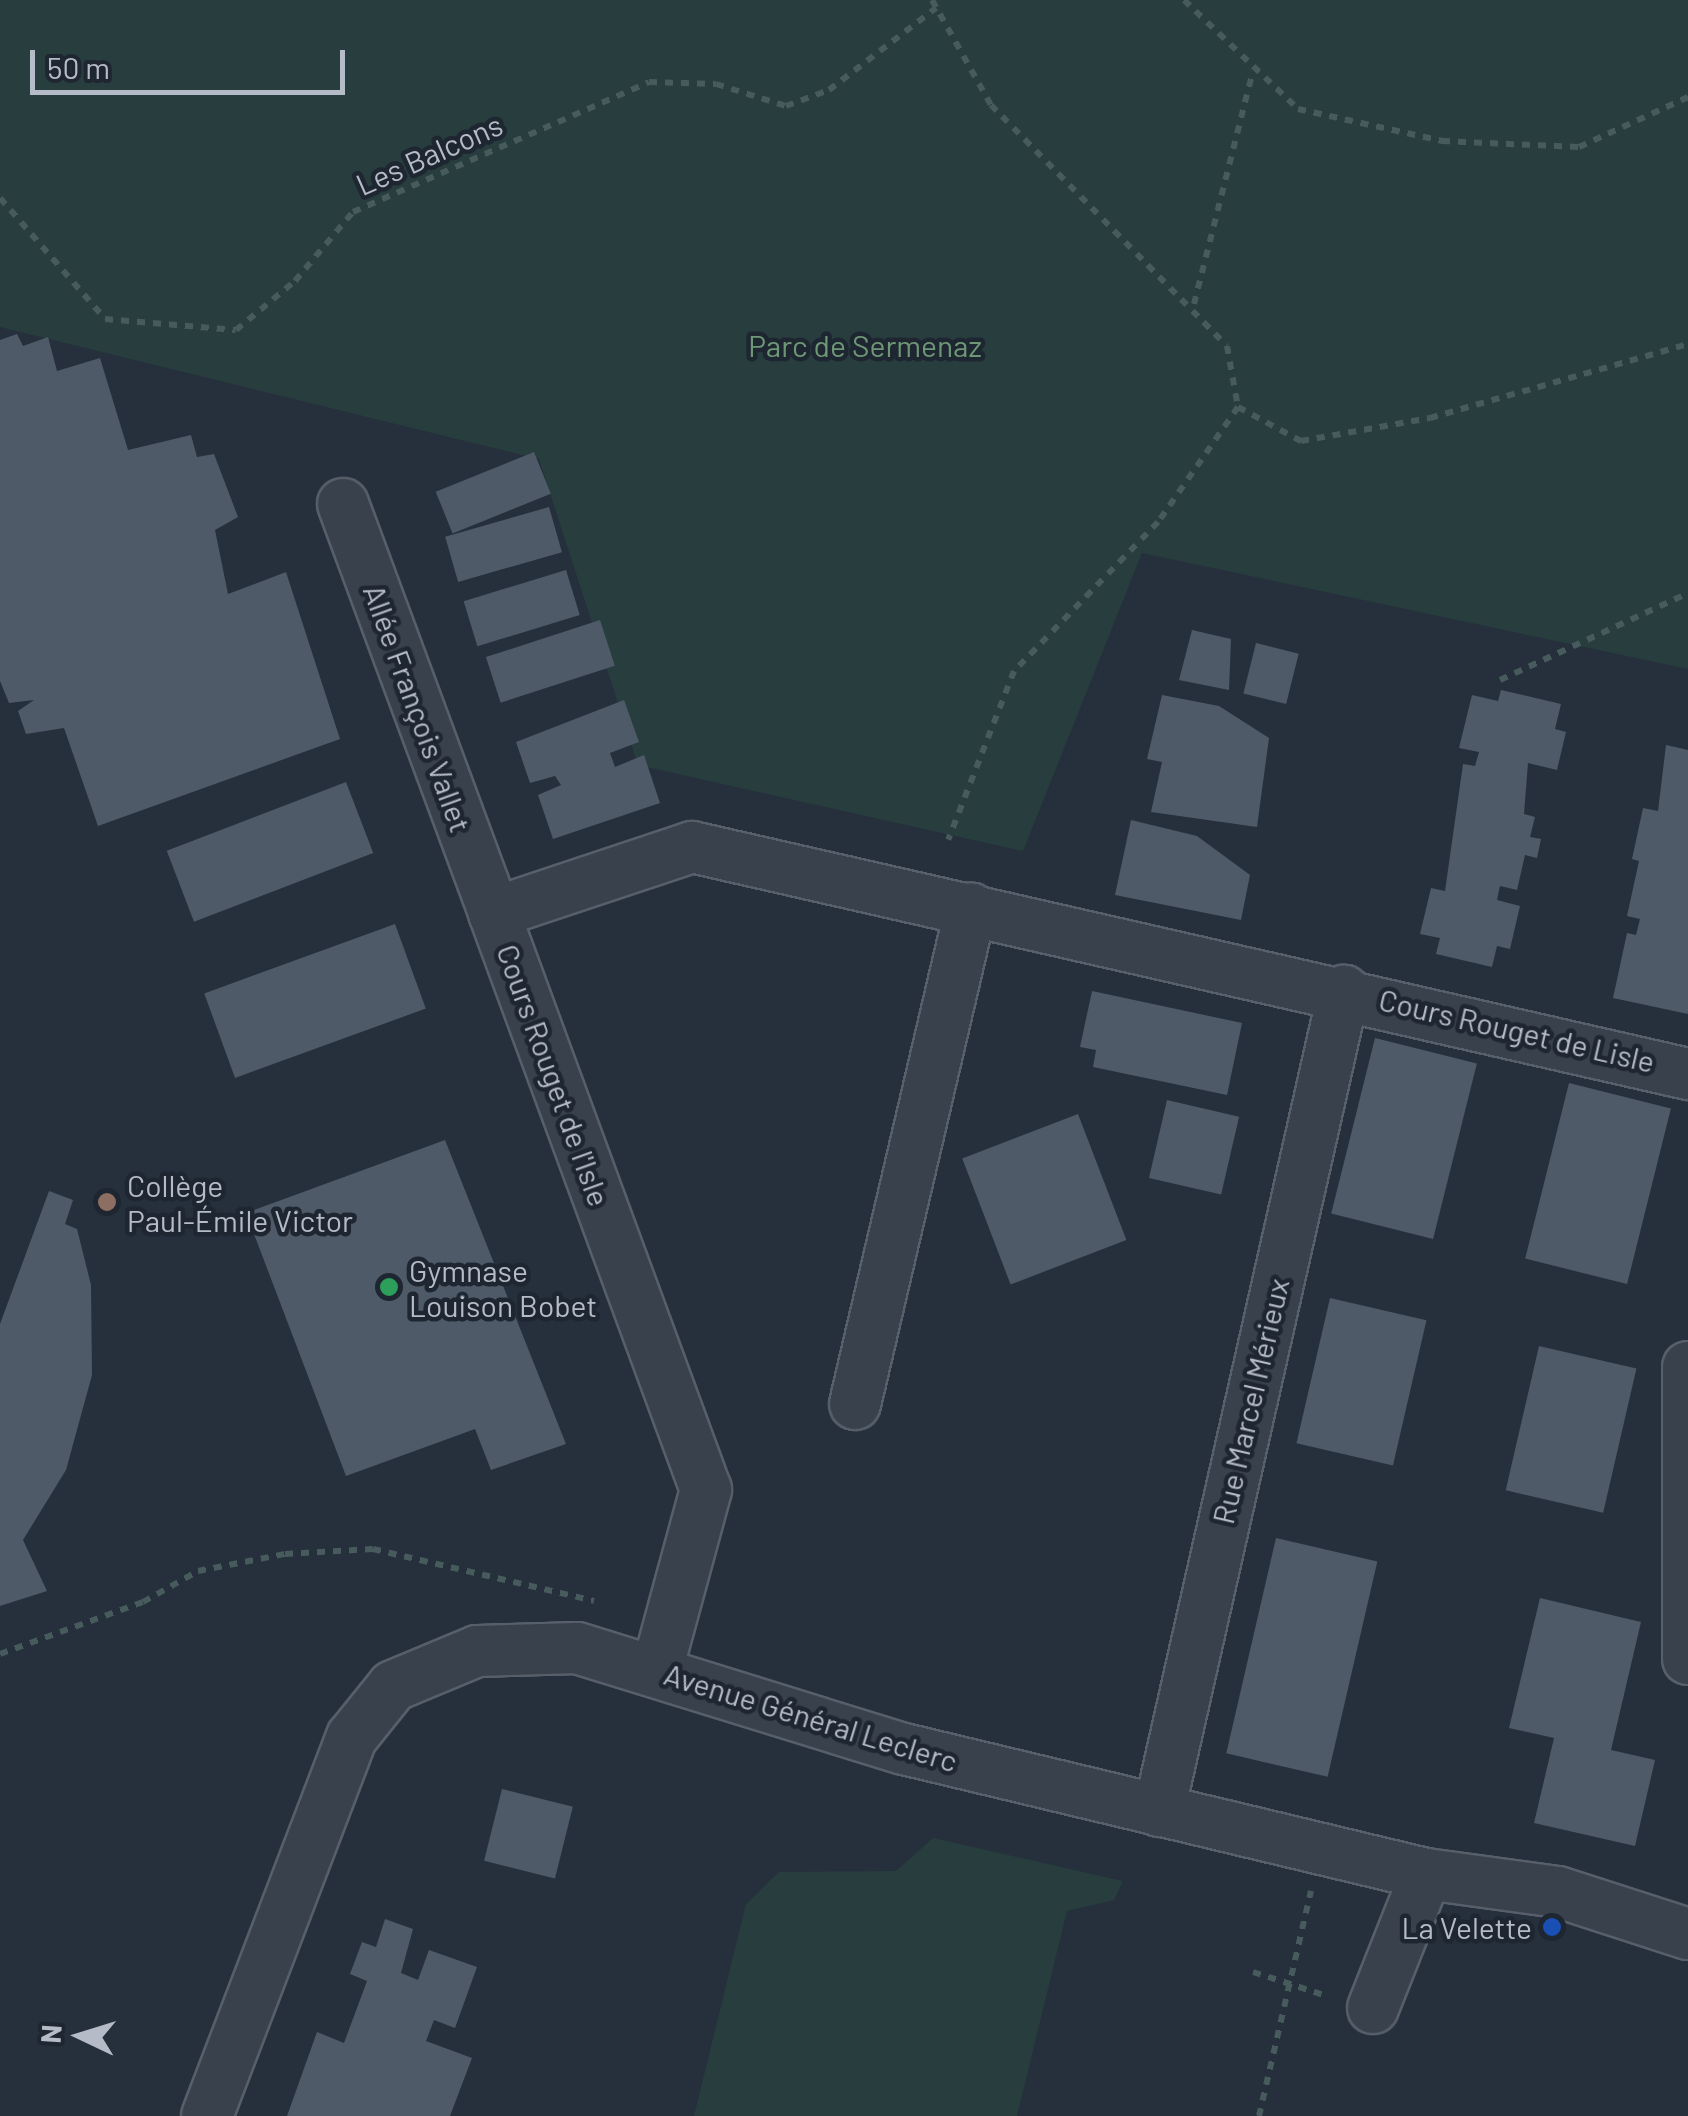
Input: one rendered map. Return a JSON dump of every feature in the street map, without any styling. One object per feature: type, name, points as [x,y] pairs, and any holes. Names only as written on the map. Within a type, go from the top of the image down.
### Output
[{"type":"street","name":"Allée François Vallet","points":[[343,504],[494,912]]},
{"type":"street","name":"Cours Rouget de l'Isle","points":[[663,1648],[706,1490],[494,912],[692,846],[1344,991]]},
{"type":"street","points":[[855,1404],[972,908]]},
{"type":"street","name":"Cours Rouget de Lisle","points":[[1344,991],[1688,1074]]},
{"type":"street","name":"Rue Marcel Mérieux","points":[[1158,1811],[1344,991]]},
{"type":"street","points":[[1688,1367],[1681,1599],[1688,1659]]},
{"type":"street","name":"Avenue Général Leclerc","points":[[207,2116],[352,1737],[393,1686],[477,1651],[527,1646],[663,1648],[904,1749],[1320,1851],[1426,1874],[1542,1888],[1688,1934]]},
{"type":"street","points":[[1350,2002],[1426,1874]]},
{"type":"path","points":[[1184,0],[1253,71],[1298,109],[1442,142],[1578,147],[1688,97]]},
{"type":"path","points":[[934,4],[991,106],[1194,304],[1227,346],[1238,407],[1158,522],[1014,671],[948,840]]},
{"type":"path","name":"Les Balcons","points":[[0,198],[105,318],[236,330],[295,281],[352,212],[649,82],[716,84],[786,106],[829,90],[934,4]]},
{"type":"path","points":[[1194,304],[1253,71]]},
{"type":"path","points":[[1238,407],[1302,441],[1430,418],[1688,344]]},
{"type":"path","points":[[1500,680],[1688,593]]},
{"type":"path","points":[[0,1654],[143,1602],[198,1572],[373,1549],[523,1580],[663,1648]]},
{"type":"path","points":[[1259,2116],[1320,1851]]},
{"type":"path","points":[[1253,1972],[1350,2002]]},
{"type":"green space","name":"Parc de Sermenaz","points":[[0,0],[1688,0],[1688,669],[1142,553],[1023,851],[638,765],[539,459],[0,327]]},
{"type":"green space","points":[[933,1838],[1123,1881],[1114,1900],[1067,1911],[1017,2116],[694,2116],[746,1904],[779,1872],[896,1871]]},
{"type":"building","points":[[17,334],[23,346],[48,337],[57,371],[100,358],[128,450],[191,435],[197,457],[214,454],[238,517],[215,530],[228,594],[286,572],[340,739],[98,826],[64,728],[26,734],[18,711],[34,700],[9,703],[0,681],[0,340]]},
{"type":"building","points":[[534,452],[551,494],[453,533],[436,492]]},
{"type":"building","points":[[549,507],[562,552],[458,582],[445,537]]},
{"type":"building","points":[[566,570],[580,615],[477,646],[464,601]]},
{"type":"building","points":[[600,620],[615,666],[501,703],[486,657]]},
{"type":"building","points":[[1192,630],[1231,639],[1229,690],[1179,680]]},
{"type":"building","points":[[1256,643],[1299,654],[1286,704],[1243,693]]},
{"type":"building","points":[[1501,690],[1561,704],[1555,729],[1566,732],[1557,770],[1528,763],[1524,814],[1535,817],[1530,837],[1541,839],[1537,858],[1525,855],[1517,890],[1500,886],[1497,900],[1520,906],[1510,949],[1497,946],[1492,967],[1436,954],[1440,938],[1420,934],[1431,888],[1445,891],[1463,764],[1475,766],[1479,752],[1459,748],[1472,695],[1498,701]]},
{"type":"building","points":[[1162,695],[1219,706],[1269,738],[1257,827],[1151,812],[1162,762],[1147,759]]},
{"type":"building","points":[[624,700],[639,742],[610,753],[615,767],[644,755],[660,803],[553,839],[538,795],[561,785],[555,776],[530,783],[516,742]]},
{"type":"building","points":[[1666,745],[1688,750],[1688,1014],[1613,998],[1627,933],[1636,935],[1640,919],[1627,916],[1639,861],[1632,859],[1643,808],[1658,811]]},
{"type":"building","points":[[346,782],[373,853],[194,922],[167,851]]},
{"type":"building","points":[[1131,820],[1197,836],[1250,875],[1241,920],[1115,895]]},
{"type":"building","points":[[395,924],[426,1009],[235,1078],[204,993]]},
{"type":"building","points":[[1092,991],[1242,1023],[1227,1095],[1093,1067],[1096,1050],[1080,1047]]},
{"type":"building","points":[[1375,1038],[1477,1063],[1433,1239],[1331,1214]]},
{"type":"building","points":[[1569,1083],[1671,1108],[1627,1284],[1525,1259]]},
{"type":"building","points":[[1167,1100],[1239,1117],[1221,1195],[1149,1178]]},
{"type":"building","points":[[1078,1114],[1126,1240],[1011,1284],[962,1158]]},
{"type":"building","name":"Gymnase Louison Bobet","points":[[445,1140],[566,1444],[491,1470],[475,1429],[346,1476],[246,1213]]},
{"type":"building","points":[[49,1191],[73,1200],[65,1224],[77,1229],[91,1285],[92,1375],[66,1470],[23,1540],[47,1591],[0,1606],[0,1324]]},
{"type":"building","points":[[1330,1298],[1426,1320],[1393,1465],[1296,1443]]},
{"type":"building","points":[[1539,1346],[1636,1368],[1603,1513],[1506,1490]]},
{"type":"building","points":[[1276,1538],[1377,1561],[1328,1777],[1226,1753]]},
{"type":"building","points":[[1540,1598],[1641,1622],[1611,1750],[1655,1760],[1635,1846],[1534,1823],[1554,1738],[1509,1728]]},
{"type":"building","points":[[502,1789],[573,1807],[555,1878],[484,1861]]},
{"type":"building","points":[[385,1919],[413,1929],[401,1973],[418,1980],[429,1950],[477,1967],[455,2028],[434,2020],[426,2041],[472,2058],[450,2116],[287,2116],[317,2032],[344,2043],[367,1981],[350,1974],[362,1942],[376,1947]]},
{"type":"place","name":"Collège Paul-Émile Victor","points":[[107,1202]]},
{"type":"place","name":"Gymnase Louison Bobet","points":[[389,1287]]},
{"type":"place","name":"La Velette","points":[[1552,1927]]}]
